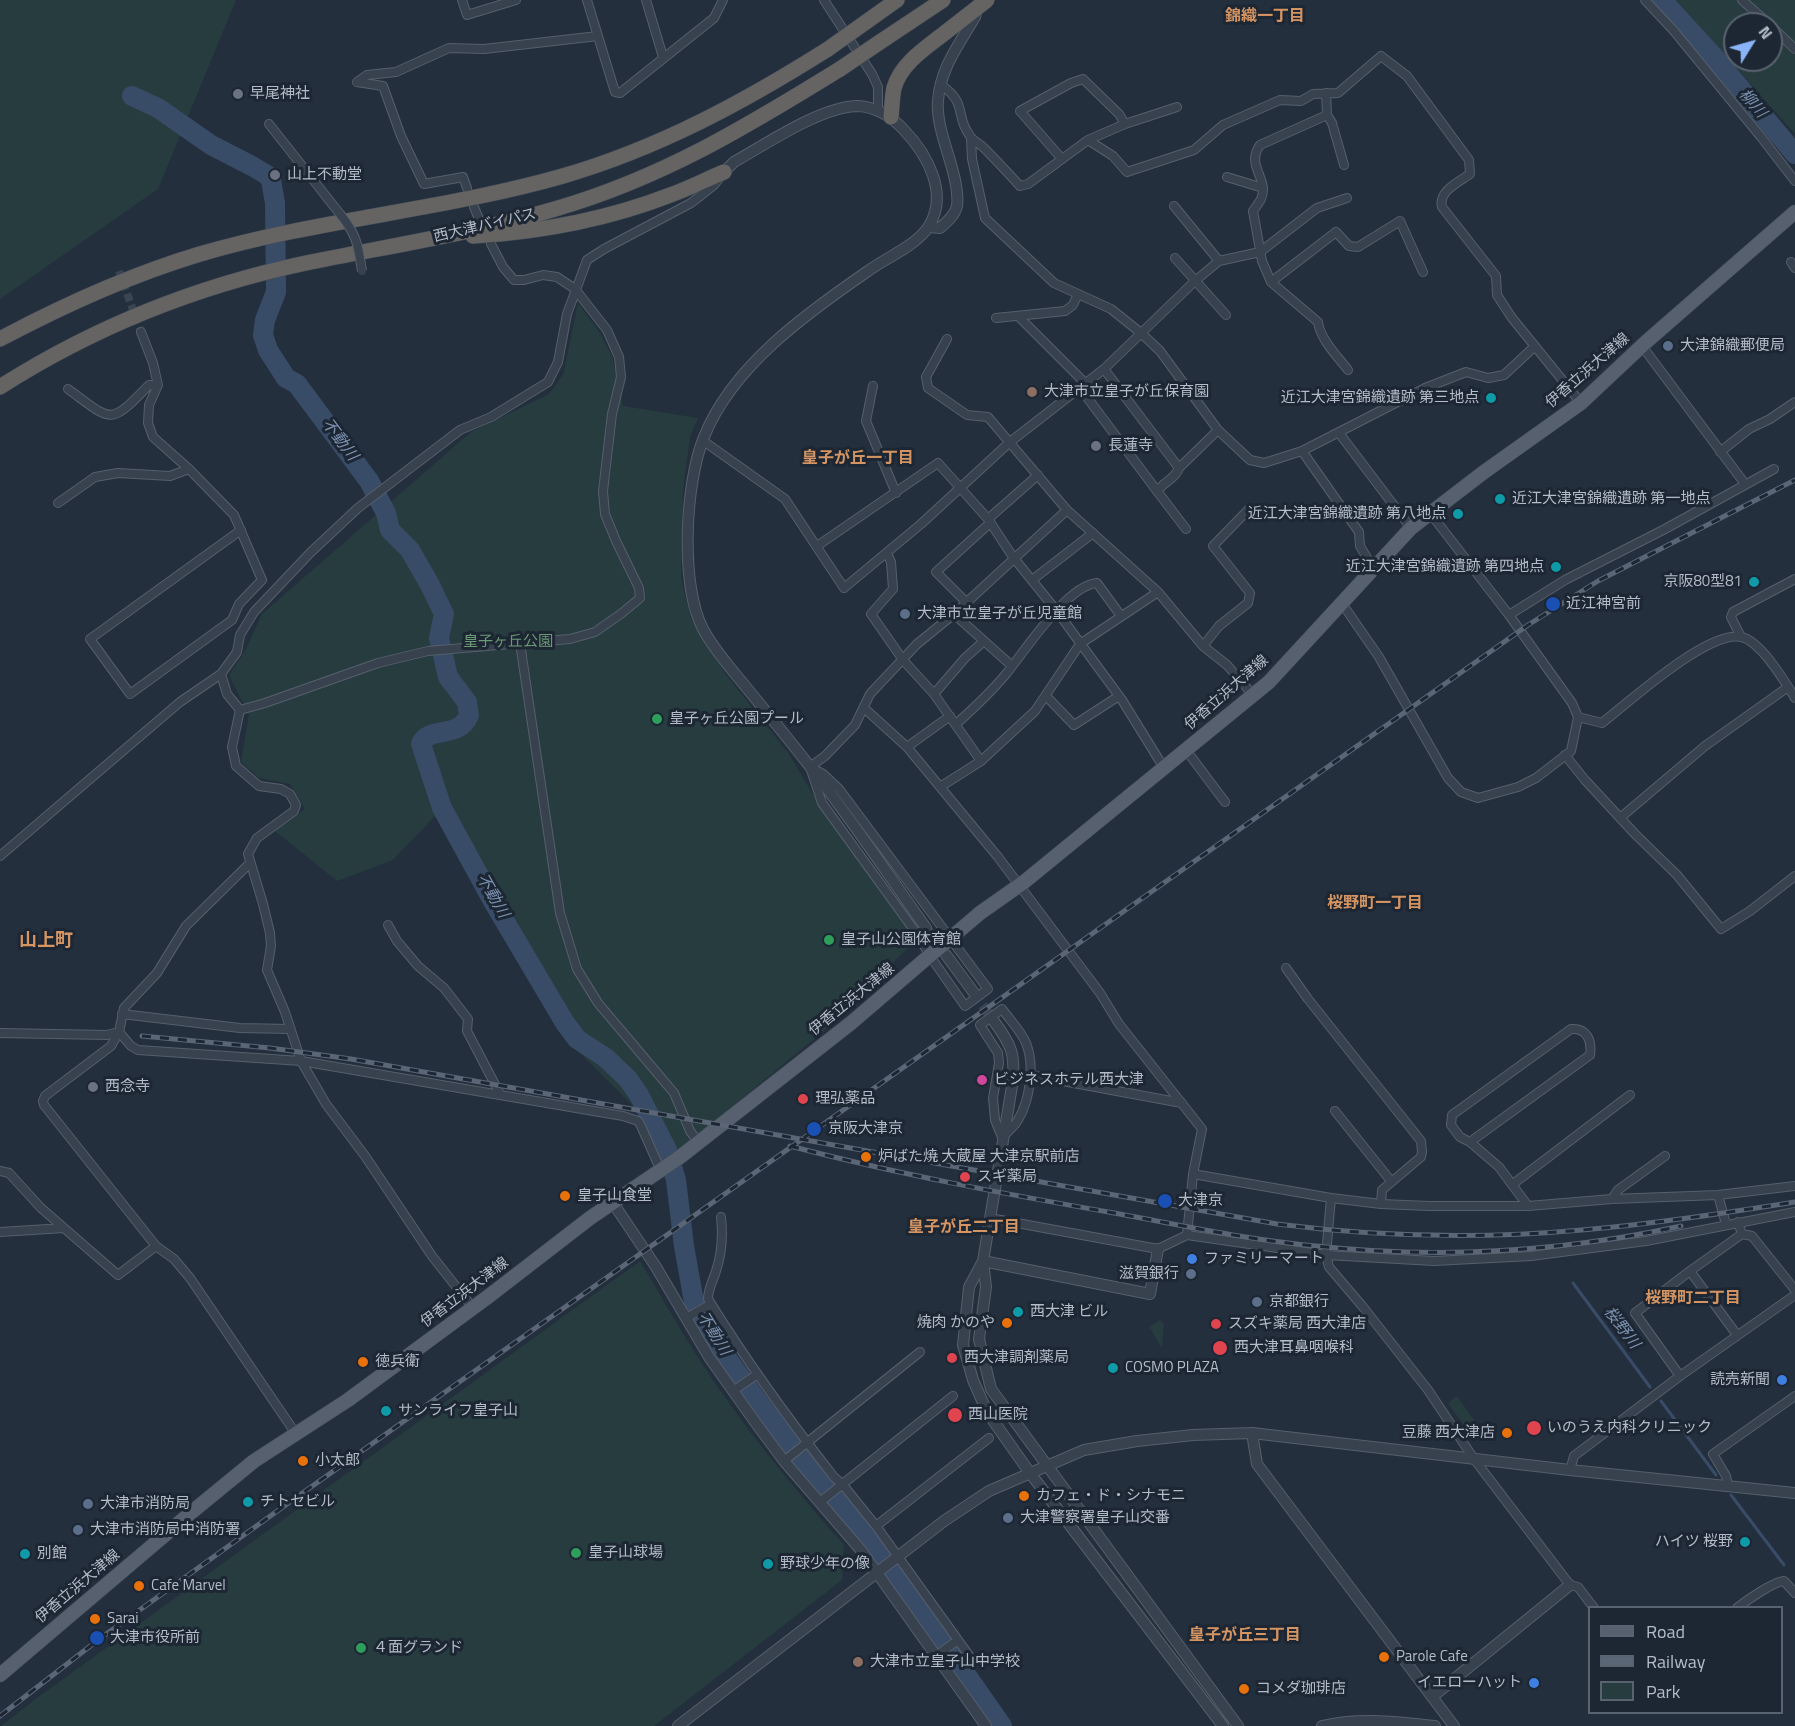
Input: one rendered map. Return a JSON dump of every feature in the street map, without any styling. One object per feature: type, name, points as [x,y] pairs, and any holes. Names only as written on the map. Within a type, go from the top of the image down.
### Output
[{"type":"highway","name":"西大津バイパス","points":[[0,339],[96,291],[192,257],[293,231],[484,195],[563,176],[672,137],[730,108],[828,49],[897,0]]},
{"type":"highway","points":[[884,114],[903,70],[914,57],[987,0]]},
{"type":"highway","name":"西大津バイパス","points":[[0,387],[35,365],[97,332],[169,302],[304,263],[431,239],[555,210],[625,186],[714,145],[840,69],[937,4]]},
{"type":"highway","points":[[431,239],[527,232],[570,225],[673,194],[724,172]]},
{"type":"main road","name":"伊香立浜大津線","points":[[0,1675],[254,1461],[348,1400],[584,1223],[680,1157],[851,1023],[941,949],[980,912],[1019,885],[1254,695],[1269,682],[1411,528],[1581,404],[1642,346],[1795,212]]},
{"type":"street","points":[[462,0],[467,15],[516,0]]},
{"type":"street","points":[[587,0],[615,92],[620,93],[714,18],[723,0]]},
{"type":"street","points":[[646,0],[663,57]]},
{"type":"street","points":[[824,0],[872,74],[878,87],[884,114]]},
{"type":"street","points":[[929,227],[940,228],[950,220],[957,208],[956,191],[938,104],[940,84],[949,61],[975,17],[979,0]]},
{"type":"street","points":[[1646,0],[1761,136],[1795,181]]},
{"type":"street","points":[[1742,0],[1755,12]]},
{"type":"street","points":[[467,188],[463,177],[423,184],[401,136],[383,86],[357,82],[367,75],[396,72],[449,48],[484,49],[597,36]]},
{"type":"street","points":[[1783,37],[1795,49]]},
{"type":"street","points":[[1088,141],[1113,156],[1127,172],[1194,150],[1222,125],[1280,100],[1301,102],[1313,94],[1338,93],[1381,56],[1407,76],[1469,160],[1470,174],[1443,193],[1440,199],[1442,207],[1496,276],[1497,295],[1534,347],[1581,404]]},
{"type":"street","points":[[1062,159],[1020,111],[1071,83],[1083,79],[1119,114],[1125,124]]},
{"type":"street","points":[[940,84],[953,93],[960,104],[966,130],[971,138],[982,146],[1020,186],[1028,184],[1088,141],[1125,124],[1177,107]]},
{"type":"street","points":[[1326,93],[1327,115],[1332,123],[1344,165]]},
{"type":"street","points":[[0,856],[180,702],[221,674],[237,652],[240,635],[254,612],[311,552],[358,508],[460,430],[491,417],[548,382],[558,362],[567,314],[587,260],[691,203],[714,185],[735,162],[821,116],[839,109],[859,106],[884,114],[906,132],[924,156],[934,174],[936,198],[934,215],[929,227],[916,240],[868,270],[817,308],[757,359],[712,418],[702,440],[691,492],[689,579],[702,628],[717,651],[810,767],[926,928]]},
{"type":"street","points":[[1327,115],[1260,145],[1255,152],[1254,161],[1263,188],[1261,199],[1252,211],[1260,252],[1271,282],[1318,322],[1330,345],[1348,370]]},
{"type":"street","points":[[269,124],[353,230],[362,271]]},
{"type":"street","points":[[971,138],[972,159],[985,218],[1054,284],[1111,309],[1141,333],[1160,351],[1218,430],[1250,460],[1264,463],[1302,451],[1425,388],[1466,372],[1488,378],[1504,375],[1534,347]]},
{"type":"street","points":[[1227,177],[1263,188]]},
{"type":"street","points":[[702,440],[785,499],[844,588],[960,489],[1010,442],[1104,369],[1195,281],[1219,261],[1260,252],[1317,208],[1347,198]]},
{"type":"street","points":[[1174,206],[1219,261]]},
{"type":"street","points":[[474,207],[479,219]]},
{"type":"street","points":[[1271,282],[1336,232],[1349,246],[1358,247],[1400,221],[1423,272]]},
{"type":"street","points":[[240,710],[265,704],[378,663],[428,651],[570,639],[596,632],[640,598],[639,588],[605,514],[603,491],[612,414],[621,377],[619,357],[607,330],[575,289],[557,276],[543,275],[514,280],[503,267],[491,244]]},
{"type":"street","points":[[1175,258],[1226,315]]},
{"type":"street","points":[[996,318],[1032,312],[1065,311],[1078,294]]},
{"type":"street","points":[[1017,316],[1083,385],[1186,529]]},
{"type":"street","points":[[141,332],[153,363],[158,385],[149,405],[148,423],[153,437],[222,500],[234,515],[241,530],[262,580],[238,604],[232,620],[130,693],[90,639],[241,530]]},
{"type":"street","points":[[947,339],[926,377],[928,388],[967,415],[988,417],[1066,510],[1158,592],[1203,646],[1227,665],[1254,695]]},
{"type":"street","points":[[1642,346],[1745,484]]},
{"type":"street","points":[[1104,369],[1179,468]]},
{"type":"street","points":[[68,389],[95,409],[108,416],[116,416],[124,411],[149,385],[158,385]]},
{"type":"street","points":[[873,386],[866,421],[896,493]]},
{"type":"street","points":[[1720,452],[1749,429],[1770,419],[1795,402]]},
{"type":"street","points":[[1157,491],[1177,474],[1179,468],[1218,430]]},
{"type":"street","points":[[1339,433],[1411,528]]},
{"type":"street","points":[[1302,451],[1359,532],[1360,546],[1372,568]]},
{"type":"street","points":[[818,546],[938,463],[989,521],[1013,557],[1056,610],[1119,696],[1164,768]]},
{"type":"street","points":[[1509,615],[1565,580],[1665,529],[1774,468]]},
{"type":"street","points":[[58,503],[95,477],[118,473],[170,476],[189,469]]},
{"type":"street","points":[[966,602],[936,572],[1038,476]]},
{"type":"street","points":[[1203,646],[1219,626],[1248,603],[1250,593],[1213,546],[1248,509]]},
{"type":"street","points":[[810,767],[825,756],[855,725],[870,694],[917,644],[954,614],[1066,510]]},
{"type":"street","points":[[1341,602],[1380,657],[1448,778],[1461,792],[1478,798],[1518,787],[1536,778],[1571,751],[1578,717],[1543,661],[1430,513]]},
{"type":"street","points":[[1032,580],[1093,533]]},
{"type":"street","points":[[887,553],[891,562],[893,589],[871,614],[903,660],[934,694],[981,761]]},
{"type":"street","points":[[1741,637],[1731,616],[1733,612],[1795,579]]},
{"type":"street","points":[[956,724],[986,696],[1056,610],[1089,583],[1097,583],[1121,616]]},
{"type":"street","points":[[940,787],[981,761],[1035,711],[1080,644],[1158,592]]},
{"type":"street","points":[[954,614],[1012,666]]},
{"type":"street","points":[[227,624],[240,635]]},
{"type":"street","points":[[1578,717],[1602,723],[1691,654],[1709,643],[1730,637],[1741,637],[1757,647],[1795,698]]},
{"type":"street","points":[[934,694],[965,658],[984,641]]},
{"type":"street","points":[[520,643],[560,913],[577,969],[598,1003],[674,1093],[690,1131],[698,1142]]},
{"type":"street","points":[[221,674],[228,694],[240,710],[232,747],[236,766],[259,786],[281,789],[290,794],[296,805],[294,811],[257,838],[248,854],[262,897],[270,933],[271,945],[267,970],[285,1012],[301,1061],[326,1104],[365,1156],[432,1256],[473,1308]]},
{"type":"street","points":[[1620,818],[1705,746],[1788,687]]},
{"type":"street","points":[[1047,696],[1074,725],[1119,696]]},
{"type":"street","points":[[864,708],[907,747],[1019,885],[1100,993],[1119,1024],[1202,1129],[1193,1174],[1187,1235]]},
{"type":"street","points":[[907,747],[950,716]]},
{"type":"street","points":[[1186,750],[1225,802]]},
{"type":"street","points":[[1565,755],[1652,853],[1677,875],[1721,929],[1750,911],[1795,876]]},
{"type":"street","points":[[810,767],[823,774],[839,789],[941,949],[974,993]]},
{"type":"street","points":[[810,767],[822,803],[917,934],[941,949],[988,989],[965,1006],[941,949]]},
{"type":"street","points":[[250,862],[186,926],[158,973],[127,1003],[122,1014],[119,1032],[111,1046],[45,1096],[43,1101],[156,1246],[174,1259],[190,1278],[296,1434]]},
{"type":"street","points":[[388,925],[397,941],[418,966],[444,988],[468,1019],[467,1031],[500,1094]]},
{"type":"street","points":[[1286,968],[1421,1141],[1421,1158],[1382,1190],[1381,1204]]},
{"type":"street","points":[[1002,1009],[1026,1044],[1031,1059],[1024,1110],[1016,1123],[1002,1137],[995,1120],[993,1105],[999,1063],[998,1053],[980,1025],[1002,1009]]},
{"type":"street","points":[[122,1014],[240,1028],[290,1029]]},
{"type":"street","points":[[993,1020],[1010,1045],[1014,1061],[1012,1086],[983,1261],[986,1287],[979,1339],[991,1389],[1238,1726]]},
{"type":"street","points":[[1470,1142],[1590,1055],[1591,1045],[1586,1033],[1579,1028],[1571,1029],[1452,1115],[1451,1125],[1460,1137],[1486,1155],[1513,1184],[1528,1206]]},
{"type":"street","points":[[0,1033],[107,1035],[119,1032]]},
{"type":"street","points":[[119,1032],[130,1046],[138,1050],[301,1061],[623,1116],[638,1121],[662,1170]]},
{"type":"street","points":[[1030,1075],[1182,1103]]},
{"type":"street","points":[[1513,1184],[1630,1095]]},
{"type":"street","points":[[1335,1111],[1391,1181]]},
{"type":"street","points":[[1612,1199],[1618,1190],[1665,1156]]},
{"type":"street","points":[[0,1171],[9,1173],[41,1208],[118,1275],[156,1246]]},
{"type":"street","points":[[1193,1174],[1331,1198],[1381,1204],[1429,1206],[1528,1206],[1612,1199],[1718,1195],[1795,1186]]},
{"type":"street","points":[[1718,1195],[1726,1224]]},
{"type":"street","points":[[1331,1198],[1326,1255],[1329,1267],[1428,1390],[1474,1459],[1570,1585],[1578,1587],[1592,1606]]},
{"type":"street","points":[[613,1203],[651,1258],[709,1357],[785,1460],[879,1570],[986,1726]]},
{"type":"street","points":[[990,1218],[1158,1249],[1187,1235],[1326,1255],[1434,1261],[1531,1256],[1646,1241],[1738,1221],[1795,1212]]},
{"type":"street","points":[[721,1217],[721,1246],[708,1299],[756,1375],[806,1442],[876,1526],[973,1661]]},
{"type":"street","points":[[1738,1221],[1742,1234]]},
{"type":"street","points":[[0,1232],[64,1228]]},
{"type":"street","points":[[1680,1376],[1635,1313],[1689,1271],[1742,1234],[1752,1236],[1795,1290]]},
{"type":"street","points":[[983,1261],[1150,1294],[1158,1249]]},
{"type":"street","points":[[983,1261],[969,1287],[963,1345],[972,1380],[987,1412],[1030,1473],[1223,1726]]},
{"type":"street","points":[[1689,1271],[1737,1335]]},
{"type":"street","points":[[1570,1470],[1574,1456],[1680,1376],[1795,1295]]},
{"type":"street","points":[[687,1318],[711,1304]]},
{"type":"street","points":[[785,1460],[920,1352]]},
{"type":"street","points":[[734,1391],[756,1375]]},
{"type":"street","points":[[821,1502],[953,1396]]},
{"type":"street","points":[[1728,1485],[1726,1476],[1713,1454],[1795,1396]]},
{"type":"street","points":[[1252,1433],[1257,1464],[1454,1726]]},
{"type":"street","points":[[678,1726],[944,1521],[989,1491],[1084,1450],[1192,1435],[1252,1433],[1570,1470],[1794,1490]]},
{"type":"street","points":[[876,1526],[989,1438]]},
{"type":"street","points":[[1740,1606],[1776,1582],[1784,1581],[1795,1593]]},
{"type":"street","points":[[1432,1697],[1570,1585]]},
{"type":"street","points":[[936,1656],[958,1640]]},
{"type":"street","points":[[1322,1726],[1380,1720],[1435,1726]]},
{"type":"green space","points":[[0,0],[236,0],[158,189],[0,299]]},
{"type":"green space","points":[[1676,0],[1795,0],[1795,134],[1740,72],[1783,72],[1783,12],[1723,12],[1723,53]]},
{"type":"green space","name":"皇子ヶ丘公園","points":[[578,303],[600,333],[612,356],[623,406],[698,418],[690,437],[683,490],[681,578],[691,619],[724,672],[789,754],[811,791],[914,936],[914,942],[819,1035],[665,1162],[646,1119],[572,1045],[439,812],[393,860],[337,881],[275,831],[305,809],[290,784],[259,778],[241,762],[249,715],[229,675],[245,651],[262,614],[471,432],[549,394],[563,375]]},
{"type":"green space","points":[[640,1261],[713,1381],[748,1429],[844,1545],[842,1580],[654,1726],[1,1726],[37,1698]]},
{"type":"green space","points":[[1160,1320],[1164,1324],[1162,1348],[1149,1327]]},
{"type":"green space","points":[[1457,1396],[1481,1430],[1472,1437],[1448,1403]]},
{"type":"waterway","name":"柳川","points":[[1662,0],[1715,58],[1795,154]]},
{"type":"waterway","name":"不動川","points":[[132,96],[158,108],[211,145],[252,166],[271,180],[275,203],[276,292],[265,320],[263,335],[268,350],[286,378],[297,384],[369,481],[386,513],[390,530],[410,550],[444,614],[439,638],[448,677],[467,702],[469,715],[458,727],[430,735],[421,744],[442,808],[494,903],[565,1023],[577,1039],[606,1058],[628,1079],[639,1095],[667,1150],[676,1180],[694,1302],[702,1323],[789,1443],[872,1540],[1002,1726]]},
{"type":"waterway","name":"桜野川","points":[[1573,1283],[1650,1387]]},
{"type":"waterway","name":"桜野川","points":[[1661,1401],[1716,1475]]},
{"type":"waterway","name":"桜野川","points":[[1731,1495],[1784,1565]]},
{"type":"tunnel","points":[[119,271],[141,332]]},
{"type":"tunnel","points":[[926,928],[944,953]]},
{"type":"tunnel","points":[[974,993],[993,1020]]},
{"type":"railway","points":[[0,1716],[98,1640],[287,1504],[1528,625],[1598,581],[1795,480]]},
{"type":"railway","points":[[142,1036],[270,1048],[351,1059],[1277,1224],[1353,1232],[1430,1235],[1544,1233],[1609,1228],[1795,1202]]},
{"type":"railway","points":[[790,1146],[870,1166],[992,1191],[1240,1236],[1316,1246],[1408,1252],[1499,1251],[1591,1242],[1681,1226]]},
{"type":"place","name":"早尾神社","points":[[238,94]]},
{"type":"place","name":"山上不動堂","points":[[275,175]]},
{"type":"place","name":"大津錦織郵便局","points":[[1668,346]]},
{"type":"place","name":"大津市立皇子が丘保育園","points":[[1032,392]]},
{"type":"place","name":"近江大津宮錦織遺跡 第三地点","points":[[1491,398]]},
{"type":"place","name":"長蓮寺","points":[[1096,446]]},
{"type":"place","name":"近江大津宮錦織遺跡 第一地点","points":[[1500,499]]},
{"type":"place","name":"近江大津宮錦織遺跡 第八地点","points":[[1458,514]]},
{"type":"place","name":"近江大津宮錦織遺跡 第四地点","points":[[1556,567]]},
{"type":"place","name":"京阪80型81","points":[[1754,582]]},
{"type":"place","name":"近江神宮前","points":[[1553,604]]},
{"type":"place","name":"大津市立皇子が丘児童館","points":[[905,614]]},
{"type":"place","name":"皇子ヶ丘公園プール","points":[[657,719]]},
{"type":"place","name":"皇子山公園体育館","points":[[829,940]]},
{"type":"place","name":"ビジネスホテル西大津","points":[[982,1080]]},
{"type":"place","name":"西念寺","points":[[93,1087]]},
{"type":"place","name":"理弘薬品","points":[[803,1099]]},
{"type":"place","name":"京阪大津京","points":[[814,1129]]},
{"type":"place","name":"炉ばた焼 大蔵屋 大津京駅前店","points":[[866,1157]]},
{"type":"place","name":"スギ薬局","points":[[965,1177]]},
{"type":"place","name":"皇子山食堂","points":[[565,1196]]},
{"type":"place","name":"大津京","points":[[1165,1201]]},
{"type":"place","name":"ファミリーマート","points":[[1192,1259]]},
{"type":"place","name":"滋賀銀行","points":[[1191,1274]]},
{"type":"place","name":"京都銀行","points":[[1257,1302]]},
{"type":"place","name":"西大津 ビル","points":[[1018,1312]]},
{"type":"place","name":"焼肉 かのや","points":[[1007,1323]]},
{"type":"place","name":"スズキ薬局 西大津店","points":[[1216,1324]]},
{"type":"place","name":"西大津耳鼻咽喉科","points":[[1220,1348]]},
{"type":"place","name":"西大津調剤薬局","points":[[952,1358]]},
{"type":"place","name":"徳兵衛","points":[[363,1362]]},
{"type":"place","name":"COSMO PLAZA","points":[[1113,1368]]},
{"type":"place","name":"読売新聞","points":[[1782,1380]]},
{"type":"place","name":"サンライフ皇子山","points":[[386,1411]]},
{"type":"place","name":"西山医院","points":[[955,1415]]},
{"type":"place","name":"いのうえ内科クリニック","points":[[1534,1428]]},
{"type":"place","name":"豆藤 西大津店","points":[[1507,1433]]},
{"type":"place","name":"小太郎","points":[[303,1461]]},
{"type":"place","name":"カフェ・ド・シナモニ","points":[[1024,1496]]},
{"type":"place","name":"チトセビル","points":[[248,1502]]},
{"type":"place","name":"大津市消防局","points":[[88,1504]]},
{"type":"place","name":"大津警察署皇子山交番","points":[[1008,1518]]},
{"type":"place","name":"大津市消防局中消防署","points":[[78,1530]]},
{"type":"place","name":"ハイツ 桜野","points":[[1745,1542]]},
{"type":"place","name":"皇子山球場","points":[[576,1553]]},
{"type":"place","name":"別館","points":[[25,1554]]},
{"type":"place","name":"野球少年の像","points":[[768,1564]]},
{"type":"place","name":"Cafe Marvel","points":[[139,1586]]},
{"type":"place","name":"Sarai","points":[[95,1619]]},
{"type":"place","name":"大津市役所前","points":[[97,1638]]},
{"type":"place","name":"４面グランド","points":[[361,1648]]},
{"type":"place","name":"Parole Cafe","points":[[1384,1657]]},
{"type":"place","name":"大津市立皇子山中学校","points":[[858,1662]]},
{"type":"place","name":"イエローハット","points":[[1534,1683]]},
{"type":"place","name":"コメダ珈琲店","points":[[1244,1689]]},
{"type":"district","name":"錦織一丁目","points":[[1265,17]]},
{"type":"district","name":"皇子が丘一丁目","points":[[858,459]]},
{"type":"district","name":"桜野町一丁目","points":[[1375,904]]},
{"type":"district","name":"山上町","points":[[46,942]]},
{"type":"district","name":"皇子が丘二丁目","points":[[964,1228]]},
{"type":"district","name":"桜野町二丁目","points":[[1693,1299]]},
{"type":"district","name":"皇子が丘三丁目","points":[[1245,1636]]}]
